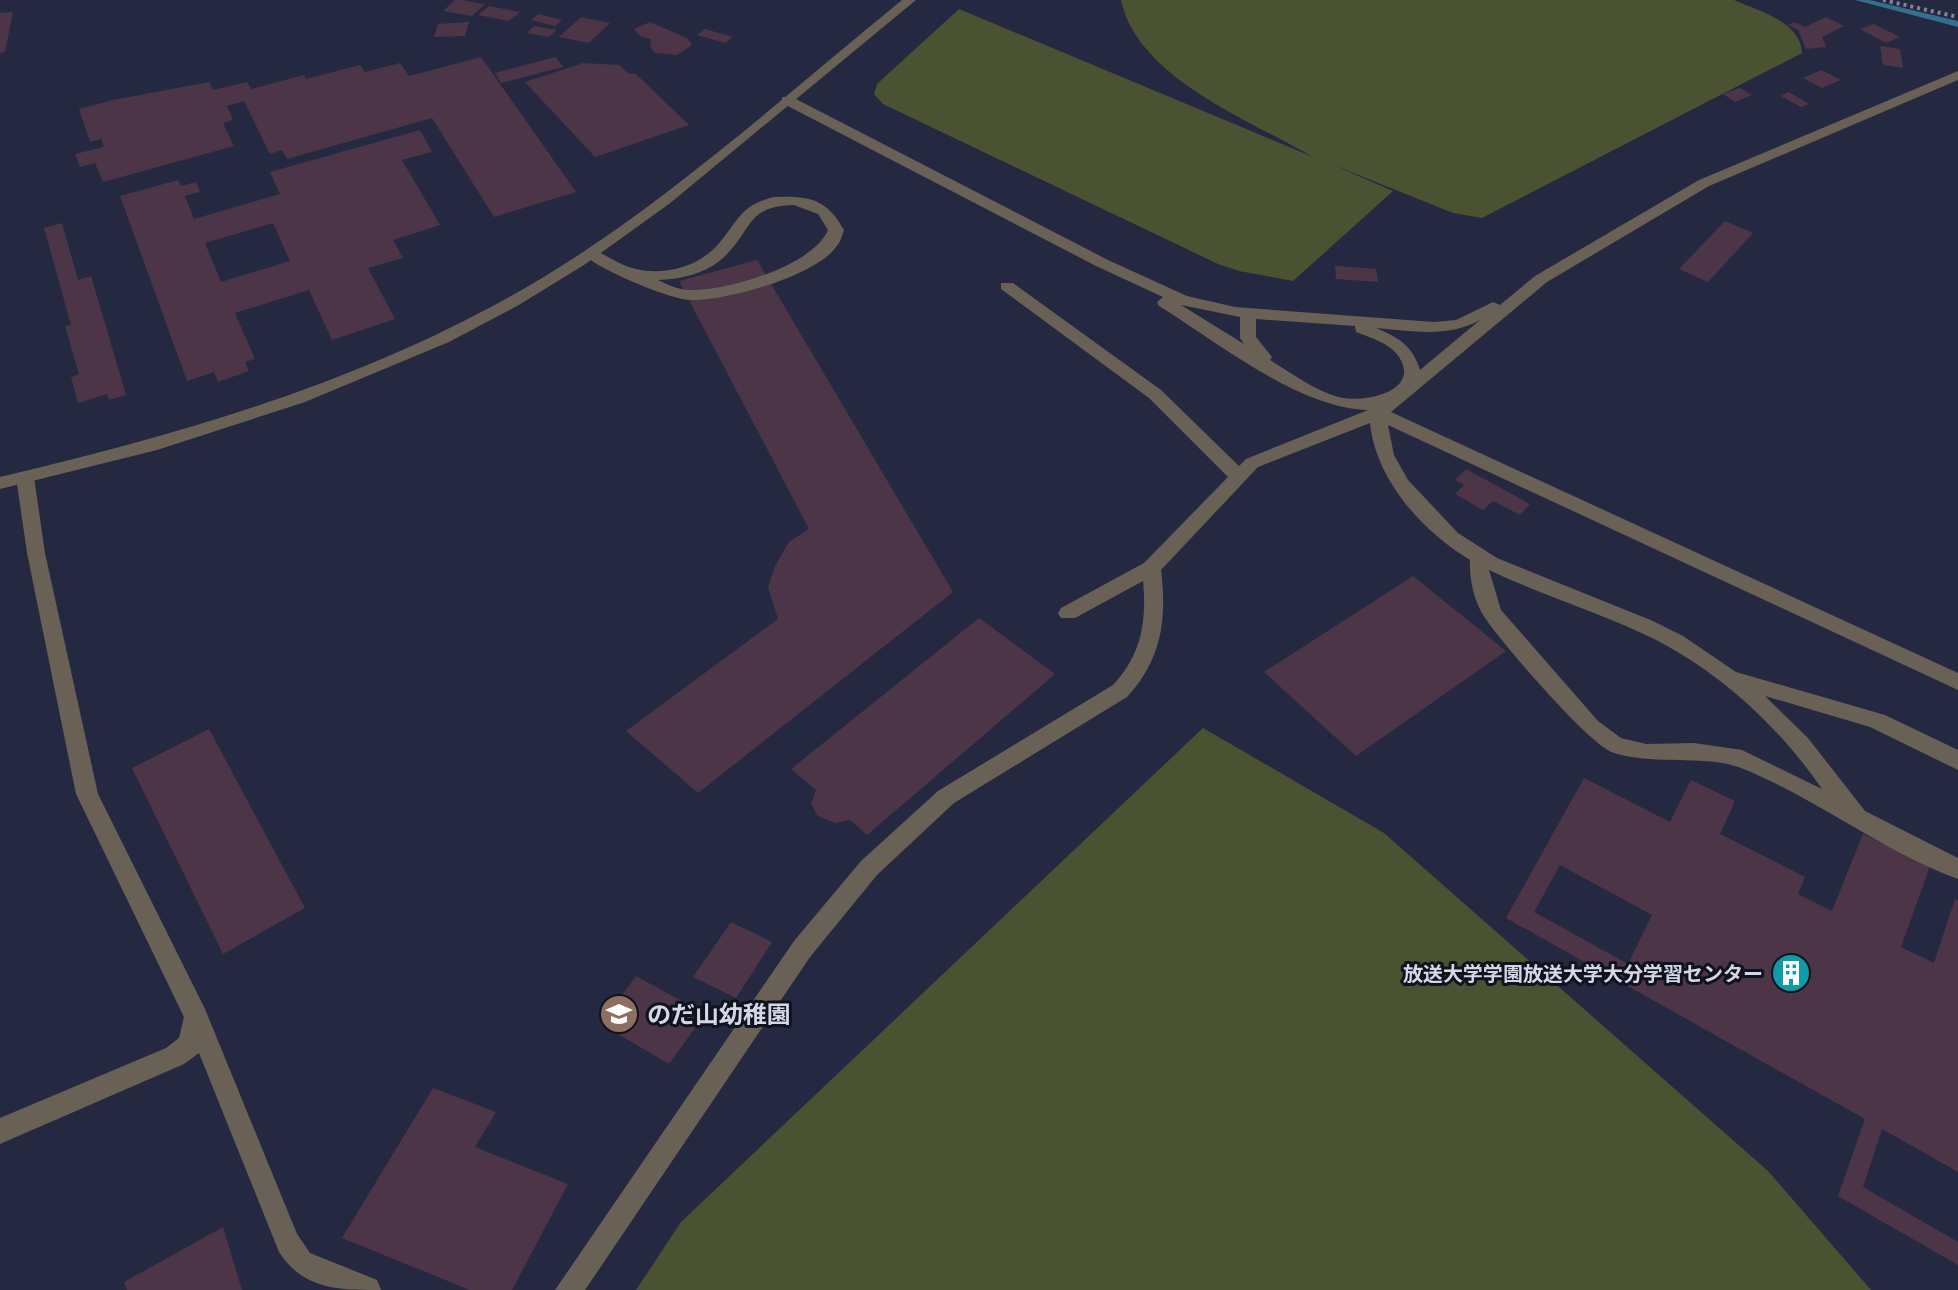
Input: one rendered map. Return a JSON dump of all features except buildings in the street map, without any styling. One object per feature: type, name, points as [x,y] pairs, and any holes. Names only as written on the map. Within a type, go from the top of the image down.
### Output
[{"type":"street","points":[[0,483],[211,427],[355,376],[485,316],[591,254],[669,196],[910,0]]},
{"type":"street","points":[[787,100],[1102,263],[1182,300],[1248,313],[1449,327],[1467,322],[1704,183],[1958,75]]},
{"type":"street","points":[[591,254],[630,273],[666,290],[702,295],[799,268],[825,251],[835,229],[832,218],[809,203],[765,202],[747,213],[723,249],[705,264],[666,274],[630,273]]},
{"type":"street","points":[[1102,263],[1311,393],[1341,403],[1375,404],[1404,392],[1411,380],[1412,367],[1403,351],[1382,334],[1307,317]]},
{"type":"street","points":[[1068,613],[1151,568],[1252,463],[1378,413],[1541,279]]},
{"type":"street","points":[[1007,286],[1155,394],[1239,477]]},
{"type":"street","points":[[1248,313],[1248,338],[1281,374]]},
{"type":"street","points":[[1378,413],[1380,447],[1386,464],[1437,524],[1459,544],[1517,576],[1621,615],[1701,656],[1730,679],[1811,758],[1840,800],[1856,815]]},
{"type":"street","points":[[1378,413],[1958,682]]},
{"type":"street","points":[[25,477],[39,568],[77,760],[87,794],[196,1017],[288,1243],[301,1263],[367,1290]]},
{"type":"street","points":[[1480,557],[1479,577],[1492,613],[1591,727],[1615,745],[1646,753],[1694,752],[1742,759],[1958,869]]},
{"type":"street","points":[[569,1290],[802,949],[869,868],[946,797],[1131,682],[1150,647],[1156,620],[1151,568]]},
{"type":"street","points":[[1730,679],[1873,716],[1929,742],[1958,761]]},
{"type":"street","points":[[0,1131],[175,1056],[190,1045],[196,1017]]},
{"type":"path","points":[[1883,0],[1958,17]]},
{"type":"green space","points":[[1121,0],[1734,0],[1786,25],[1800,42],[1802,53],[1482,218],[1453,213],[1331,164],[1393,191],[1293,281],[1218,264],[883,104],[874,94],[877,84],[959,9],[1313,157],[1230,112],[1173,74],[1149,52],[1131,28]]},
{"type":"green space","points":[[1203,728],[1384,833],[1768,1171],[1871,1290],[636,1290],[681,1222]]},
{"type":"waterway","points":[[1859,0],[1958,24]]},
{"type":"place","name":"放送大学学園放送大学大分学習センター","points":[[1791,973]]},
{"type":"place","name":"のだ山幼稚園","points":[[619,1014]]}]
